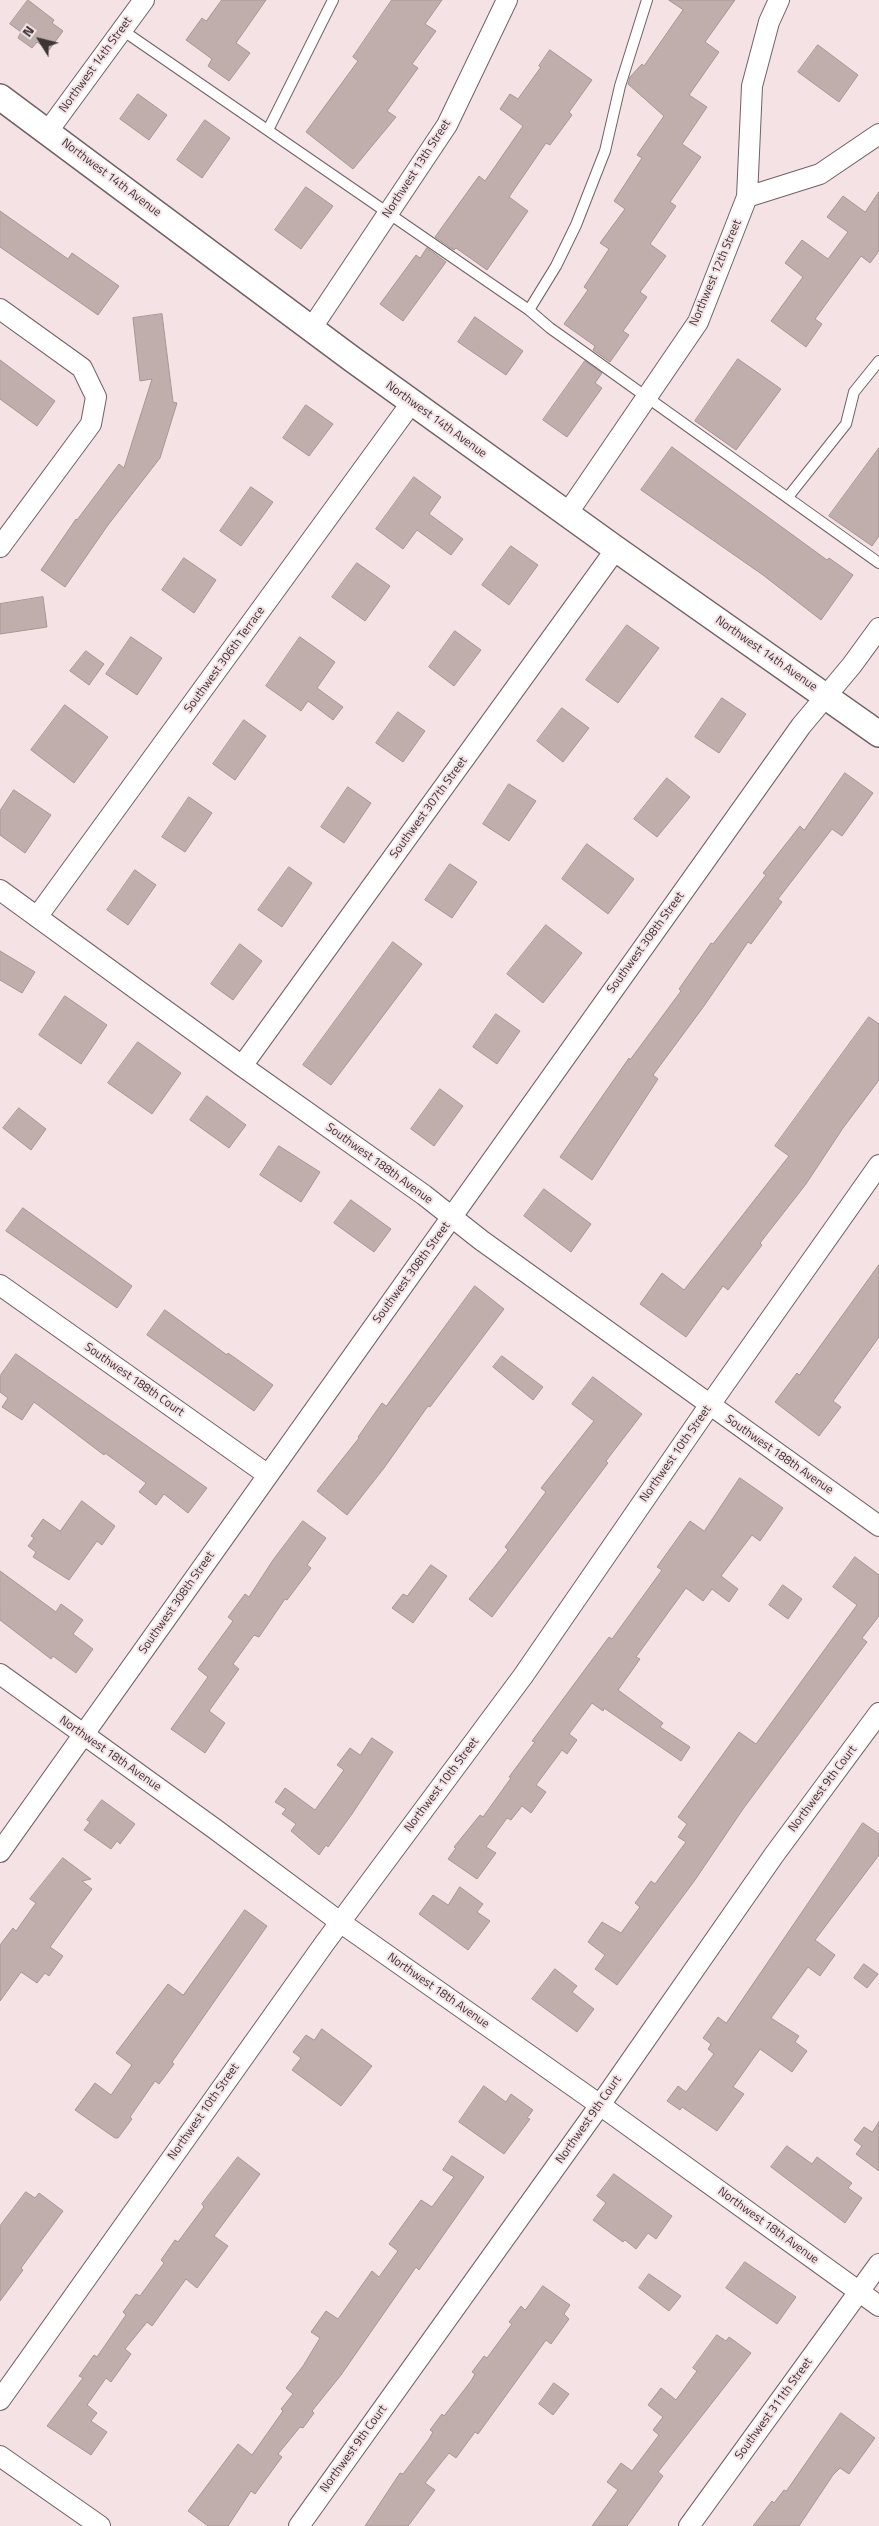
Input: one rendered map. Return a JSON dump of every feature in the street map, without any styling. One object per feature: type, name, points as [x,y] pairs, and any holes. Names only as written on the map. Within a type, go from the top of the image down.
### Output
[{"type":"street","name":"Northwest 14th Street","points":[[48,131],[144,0]]},
{"type":"street","name":"Northwest 13th Street","points":[[311,329],[447,126],[506,0]]},
{"type":"street","name":"Northwest 12th Street","points":[[567,514],[698,322],[747,197],[752,86],[769,22],[779,0]]},
{"type":"street","name":"Northwest 14th Avenue","points":[[0,97],[311,329],[616,549],[879,734]]},
{"type":"street","points":[[747,197],[820,174],[879,134]]},
{"type":"street","points":[[0,309],[82,368],[96,397],[91,424],[0,547]]},
{"type":"street","name":"Southwest 306th Terrace","points":[[37,917],[412,402]]},
{"type":"street","name":"Southwest 307th Street","points":[[242,1066],[616,549]]},
{"type":"street","name":"Southwest 308th Street","points":[[0,1852],[790,742],[879,628]]},
{"type":"street","name":"Southwest 188th Avenue","points":[[0,890],[452,1217],[709,1406],[879,1526]]},
{"type":"street","name":"Northwest 10th Street","points":[[0,2400],[340,1922],[523,1676],[709,1406],[879,1165]]},
{"type":"street","name":"Southwest 188th Court","points":[[0,1286],[268,1475]]},
{"type":"street","name":"Northwest 18th Avenue","points":[[0,1674],[216,1829],[340,1922],[600,2105],[879,2306]]},
{"type":"street","name":"Northwest 9th Court","points":[[299,2526],[600,2105],[774,1855],[879,1713]]},
{"type":"street","name":"Southwest 311th Street","points":[[688,2526],[879,2264]]},
{"type":"street","points":[[0,2456],[100,2526]]},
{"type":"lane","points":[[268,130],[333,0]]},
{"type":"lane","points":[[529,310],[556,266],[576,224],[605,151],[620,86],[647,0]]},
{"type":"lane","points":[[122,30],[389,212],[495,289],[529,310],[646,397],[879,564]]},
{"type":"lane","points":[[788,498],[846,424],[854,392],[879,361]]},
{"type":"building","points":[[28,0],[54,20],[52,23],[63,31],[49,50],[37,42],[32,48],[18,38],[21,32],[10,24]]},
{"type":"building","points":[[222,0],[266,0],[236,43],[250,53],[229,81],[208,66],[212,59],[186,40],[202,18],[206,21]]},
{"type":"building","points":[[392,0],[442,0],[425,24],[436,31],[412,64],[418,68],[387,111],[396,117],[353,169],[306,132],[358,61],[353,57]]},
{"type":"building","points":[[669,0],[735,0],[705,42],[719,52],[689,95],[707,107],[682,144],[701,157],[670,202],[676,206],[650,244],[666,256],[640,292],[647,297],[623,331],[629,335],[610,362],[593,350],[595,346],[564,324],[588,290],[584,287],[609,249],[600,243],[625,209],[614,201],[642,158],[637,155],[664,116],[628,84],[630,77],[642,64],[644,66],[683,10]]},
{"type":"building","points":[[818,45],[858,75],[839,102],[798,72]]},
{"type":"building","points":[[550,50],[592,80],[569,112],[572,115],[550,145],[546,143],[509,197],[528,211],[487,270],[456,248],[454,250],[435,237],[479,176],[485,181],[523,126],[500,109],[510,94],[518,99],[541,67],[539,66]]},
{"type":"building","points":[[138,94],[167,115],[149,140],[120,119]]},
{"type":"building","points":[[205,120],[230,138],[202,178],[177,160]]},
{"type":"building","points":[[306,187],[333,206],[301,249],[275,230]]},
{"type":"building","points":[[879,192],[879,251],[870,263],[861,256],[815,319],[822,324],[806,347],[771,321],[803,277],[785,263],[802,240],[828,259],[848,232],[827,217],[843,196],[865,212]]},
{"type":"building","points":[[0,211],[68,259],[72,253],[119,286],[98,315],[0,247]]},
{"type":"building","points":[[427,248],[446,262],[403,321],[380,304],[416,255],[420,258]]},
{"type":"building","points":[[162,314],[173,402],[177,403],[160,458],[108,525],[65,587],[41,570],[76,519],[119,464],[124,468],[152,379],[140,381],[133,318]]},
{"type":"building","points":[[475,317],[523,351],[506,375],[458,342]]},
{"type":"building","points":[[738,359],[781,389],[736,450],[695,421]]},
{"type":"building","points":[[0,360],[55,401],[37,426],[0,399]]},
{"type":"building","points":[[585,361],[602,373],[595,383],[602,388],[567,437],[543,420]]},
{"type":"building","points":[[306,405],[333,424],[309,456],[283,438]]},
{"type":"building","points":[[672,447],[827,560],[829,558],[853,575],[821,620],[763,575],[641,490]]},
{"type":"building","points":[[879,448],[879,536],[872,546],[829,516]]},
{"type":"building","points":[[414,477],[441,497],[429,514],[463,539],[451,555],[417,530],[403,549],[376,529]]},
{"type":"building","points":[[251,487],[273,502],[241,546],[220,531]]},
{"type":"building","points":[[511,546],[538,565],[509,605],[482,585]]},
{"type":"building","points":[[184,558],[216,580],[194,613],[162,590]]},
{"type":"building","points":[[357,563],[390,586],[365,621],[332,597]]},
{"type":"building","points":[[43,597],[47,627],[0,634],[0,604]]},
{"type":"building","points":[[627,625],[659,648],[618,703],[586,680]]},
{"type":"building","points":[[455,631],[481,650],[454,686],[429,667]]},
{"type":"building","points":[[131,637],[162,658],[137,695],[106,674]]},
{"type":"building","points":[[300,637],[335,662],[317,688],[343,707],[333,720],[308,701],[301,711],[266,686]]},
{"type":"building","points":[[86,651],[104,664],[89,685],[70,671]]},
{"type":"building","points":[[722,698],[746,714],[719,753],[695,737]]},
{"type":"building","points":[[65,705],[108,737],[74,783],[31,750]]},
{"type":"building","points":[[562,708],[589,728],[563,762],[537,741]]},
{"type":"building","points":[[398,712],[425,731],[403,762],[376,743]]},
{"type":"building","points":[[244,720],[266,736],[235,780],[213,764]]},
{"type":"building","points":[[845,773],[873,793],[842,836],[832,829],[778,899],[782,902],[751,944],[748,942],[653,1075],[658,1079],[592,1180],[560,1157],[629,1058],[630,1060],[681,991],[679,989],[711,943],[713,944],[766,875],[763,873],[800,826],[804,830]]},
{"type":"building","points":[[667,778],[690,797],[657,837],[634,819]]},
{"type":"building","points":[[509,784],[536,801],[509,841],[483,824]]},
{"type":"building","points":[[348,787],[371,803],[344,843],[321,827]]},
{"type":"building","points":[[14,790],[51,815],[25,853],[0,835],[0,811]]},
{"type":"building","points":[[189,797],[212,813],[185,852],[162,837]]},
{"type":"building","points":[[587,844],[634,879],[608,914],[562,879]]},
{"type":"building","points":[[450,864],[477,882],[452,918],[425,900]]},
{"type":"building","points":[[289,867],[312,883],[282,927],[258,910]]},
{"type":"building","points":[[135,870],[156,885],[128,925],[107,910]]},
{"type":"building","points":[[546,925],[582,953],[543,1003],[507,974]]},
{"type":"building","points":[[393,942],[422,964],[331,1085],[303,1065]]},
{"type":"building","points":[[240,944],[262,961],[233,1000],[211,984]]},
{"type":"building","points":[[0,951],[35,972],[22,993],[0,980]]},
{"type":"building","points":[[65,996],[107,1025],[81,1064],[39,1035]]},
{"type":"building","points":[[496,1014],[520,1031],[497,1064],[473,1047]]},
{"type":"building","points":[[869,1017],[879,1024],[879,1080],[843,1128],[806,1184],[760,1243],[762,1245],[728,1290],[723,1286],[686,1337],[640,1304],[662,1273],[684,1290],[789,1156],[775,1146]]},
{"type":"building","points":[[138,1042],[181,1073],[152,1114],[108,1083]]},
{"type":"building","points":[[440,1089],[463,1106],[434,1146],[411,1129]]},
{"type":"building","points":[[207,1096],[246,1125],[229,1148],[190,1120]]},
{"type":"building","points":[[19,1108],[46,1129],[31,1150],[3,1128]]},
{"type":"building","points":[[279,1146],[320,1172],[301,1202],[260,1175]]},
{"type":"building","points":[[544,1189],[591,1224],[571,1252],[524,1216]]},
{"type":"building","points":[[351,1200],[391,1229],[374,1252],[334,1223]]},
{"type":"building","points":[[23,1208],[132,1286],[117,1308],[6,1231]]},
{"type":"building","points":[[879,1265],[879,1337],[833,1401],[841,1407],[819,1436],[775,1402],[797,1373],[799,1375]]},
{"type":"building","points":[[475,1286],[504,1309],[430,1407],[428,1406],[384,1468],[347,1515],[317,1491],[359,1438],[382,1403],[386,1406]]},
{"type":"building","points":[[165,1310],[227,1355],[228,1353],[273,1385],[254,1411],[147,1335]]},
{"type":"building","points":[[16,1354],[207,1488],[188,1513],[164,1494],[156,1505],[139,1492],[146,1483],[105,1453],[104,1455],[34,1402],[22,1420],[2,1407],[8,1398],[0,1392],[0,1376]]},
{"type":"building","points":[[502,1356],[543,1387],[533,1400],[493,1367]]},
{"type":"building","points":[[593,1377],[642,1414],[606,1461],[608,1463],[492,1617],[469,1599],[508,1550],[505,1547],[546,1492],[541,1488],[594,1421],[572,1404]]},
{"type":"building","points":[[740,1478],[783,1508],[760,1541],[752,1535],[721,1576],[738,1589],[729,1602],[712,1589],[703,1601],[686,1588],[636,1657],[640,1659],[618,1690],[663,1723],[660,1727],[690,1747],[681,1761],[604,1708],[603,1711],[592,1703],[569,1734],[577,1740],[567,1754],[562,1750],[536,1785],[546,1792],[531,1813],[522,1806],[511,1820],[507,1818],[486,1847],[496,1853],[477,1879],[448,1859],[456,1848],[454,1847],[480,1815],[483,1817],[535,1742],[532,1741],[609,1637],[612,1639],[662,1570],[657,1567],[690,1521],[704,1531]]},
{"type":"building","points":[[82,1501],[115,1526],[102,1545],[97,1541],[69,1580],[33,1557],[36,1552],[28,1546],[34,1538],[31,1536],[43,1519],[60,1531]]},
{"type":"building","points":[[303,1521],[326,1538],[307,1565],[311,1568],[287,1600],[285,1599],[259,1637],[254,1635],[233,1664],[239,1669],[209,1711],[225,1723],[205,1753],[171,1729],[208,1677],[198,1669],[233,1621],[228,1617],[245,1594],[249,1597],[273,1560]]},
{"type":"building","points":[[855,1557],[879,1575],[879,1616],[862,1638],[867,1642],[743,1809],[695,1880],[617,1985],[595,1969],[605,1955],[588,1942],[602,1922],[621,1933],[640,1907],[635,1903],[651,1881],[655,1884],[686,1842],[678,1837],[687,1824],[678,1817],[739,1732],[756,1744],[857,1605],[833,1587]]},
{"type":"building","points":[[431,1565],[447,1576],[413,1623],[392,1608],[403,1594],[407,1596]]},
{"type":"building","points":[[0,1571],[56,1612],[61,1604],[83,1620],[73,1634],[93,1649],[76,1673],[53,1656],[51,1659],[0,1620]]},
{"type":"building","points":[[783,1585],[802,1599],[788,1619],[769,1605]]},
{"type":"building","points":[[372,1738],[393,1752],[352,1814],[328,1847],[326,1845],[319,1855],[291,1831],[296,1824],[282,1814],[286,1809],[275,1802],[285,1788],[315,1810],[344,1770],[337,1765],[350,1748],[360,1755]]},
{"type":"building","points":[[102,1800],[135,1824],[120,1844],[117,1841],[111,1849],[84,1830],[90,1822],[87,1820]]},
{"type":"building","points":[[863,1823],[879,1834],[879,1855],[815,1940],[835,1955],[820,1976],[808,1967],[771,2018],[799,2036],[795,2042],[807,2051],[792,2072],[760,2049],[733,2087],[744,2094],[717,2131],[682,2107],[680,2110],[667,2101],[678,2086],[686,2092],[714,2054],[708,2049],[711,2044],[703,2038],[718,2017],[726,2023]]},
{"type":"building","points":[[63,1858],[91,1879],[82,1881],[92,1889],[50,1947],[63,1956],[49,1976],[45,1973],[37,1983],[21,1972],[0,2001],[0,1945],[13,1928],[16,1931],[36,1903],[30,1899]]},
{"type":"building","points":[[460,1887],[483,1904],[477,1912],[490,1921],[468,1950],[419,1914],[433,1895],[448,1905]]},
{"type":"building","points":[[245,1910],[267,1926],[172,2062],[174,2064],[159,2084],[155,2081],[118,2138],[115,2138],[75,2110],[95,2083],[111,2095],[132,2065],[116,2053],[168,1984],[183,1995]]},
{"type":"building","points":[[864,1964],[878,1974],[867,1988],[854,1978]]},
{"type":"building","points":[[555,1969],[577,1986],[572,1992],[594,2009],[577,2032],[532,1999]]},
{"type":"building","points":[[322,2029],[372,2066],[341,2106],[292,2070],[301,2058],[293,2052],[306,2035],[314,2040]]},
{"type":"building","points":[[484,2086],[506,2102],[511,2094],[533,2110],[527,2118],[530,2119],[504,2154],[459,2122]]},
{"type":"building","points":[[879,2122],[879,2171],[856,2154],[862,2146],[854,2140],[864,2127],[872,2132]]},
{"type":"building","points":[[787,2146],[812,2164],[817,2157],[852,2183],[848,2188],[862,2198],[845,2223],[771,2167]]},
{"type":"building","points":[[452,2156],[484,2177],[419,2270],[416,2267],[341,2375],[312,2411],[314,2413],[303,2428],[300,2427],[278,2454],[282,2457],[255,2494],[251,2491],[228,2526],[208,2526],[188,2511],[238,2444],[252,2455],[283,2411],[281,2409],[293,2394],[286,2388],[303,2366],[320,2338],[311,2332],[326,2311],[338,2319],[372,2271],[379,2277],[398,2251],[389,2244],[421,2200],[432,2207],[454,2177],[443,2170]]},
{"type":"building","points":[[238,2157],[260,2174],[214,2236],[228,2246],[197,2288],[186,2279],[152,2326],[147,2322],[125,2349],[131,2354],[111,2382],[106,2378],[87,2405],[97,2413],[91,2421],[107,2432],[91,2455],[47,2426],[83,2378],[79,2376],[94,2355],[97,2357],[126,2315],[123,2312],[136,2294],[140,2296],[164,2263],[161,2260],[175,2240],[178,2242],[204,2207],[202,2204]]},
{"type":"building","points":[[614,2174],[672,2216],[656,2239],[648,2233],[636,2249],[593,2220],[606,2203],[597,2196]]},
{"type":"building","points":[[26,2192],[35,2198],[39,2193],[63,2211],[21,2268],[23,2270],[0,2301],[0,2226]]},
{"type":"building","points":[[745,2262],[796,2297],[777,2324],[726,2288]]},
{"type":"building","points":[[649,2274],[681,2296],[669,2311],[639,2288]]},
{"type":"building","points":[[543,2286],[570,2305],[564,2314],[569,2319],[551,2344],[546,2340],[478,2434],[475,2432],[456,2458],[449,2453],[425,2483],[435,2490],[408,2526],[365,2526],[400,2473],[403,2474],[429,2439],[433,2432],[430,2430],[442,2414],[444,2416],[471,2381],[475,2374],[472,2372],[484,2356],[487,2358],[512,2324],[509,2322],[521,2306],[525,2310]]},
{"type":"building","points":[[717,2335],[726,2341],[729,2337],[751,2353],[658,2472],[663,2476],[627,2526],[592,2526],[618,2490],[607,2482],[621,2463],[632,2471],[659,2435],[653,2430],[663,2417],[648,2405],[661,2388],[676,2400],[697,2371],[693,2368]]},
{"type":"building","points":[[554,2383],[569,2394],[553,2415],[539,2404]]},
{"type":"building","points":[[841,2413],[875,2438],[849,2474],[840,2468],[833,2475],[799,2526],[753,2526],[772,2501],[774,2503],[784,2490],[786,2491]]}]
